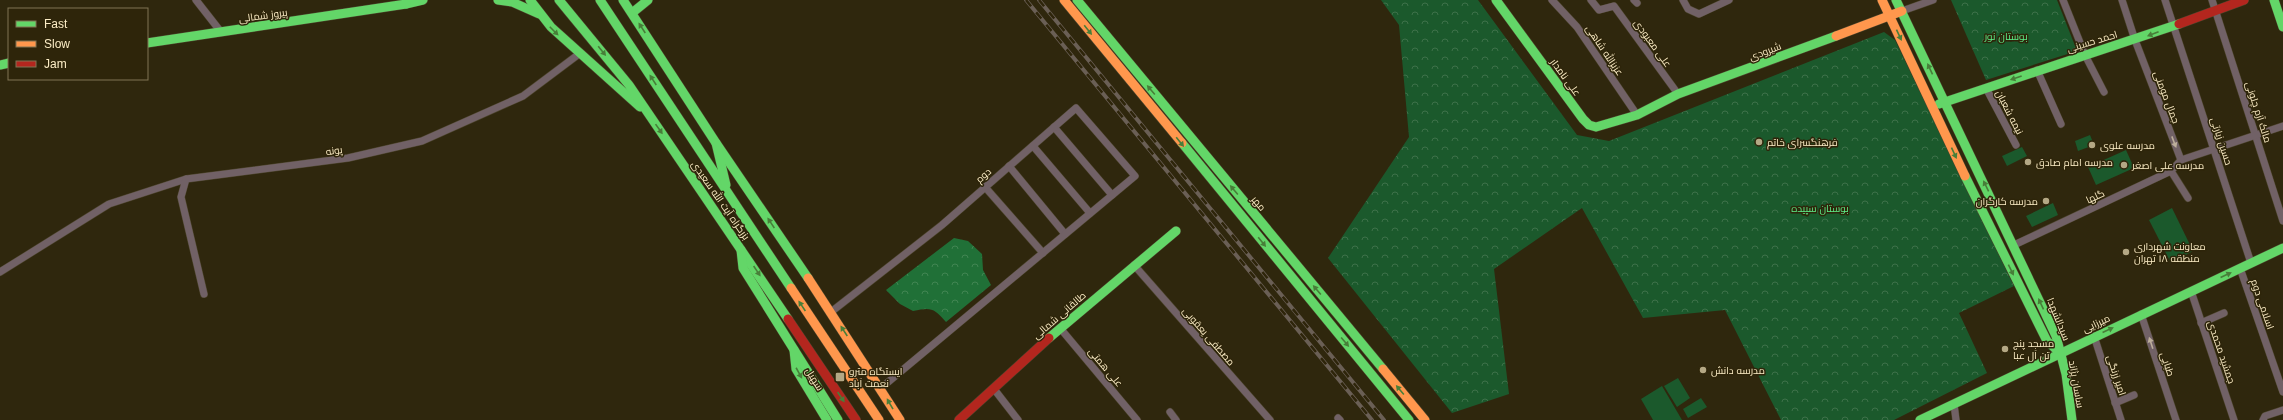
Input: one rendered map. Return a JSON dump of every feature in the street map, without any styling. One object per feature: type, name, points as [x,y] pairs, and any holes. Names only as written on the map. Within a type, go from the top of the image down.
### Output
[{"type":"main road","name":"پیروز شمالی","points":[[148,43],[424,0]]},
{"type":"main road","points":[[498,0],[512,2],[539,14]]},
{"type":"main road","points":[[530,0],[539,14],[579,54],[650,116]]},
{"type":"main road","name":"بزرگراه آیت الله سعیدی","points":[[559,0],[629,86],[740,247],[856,420]]},
{"type":"main road","name":"بزرگراه آیت الله سعیدی","points":[[600,0],[728,195],[879,420]]},
{"type":"main road","points":[[623,0],[716,143],[831,312],[881,388],[900,420]]},
{"type":"main road","points":[[632,13],[648,0]]},
{"type":"main road","points":[[1064,0],[1409,420]]},
{"type":"main road","name":"مهر","points":[[1077,0],[1425,420]]},
{"type":"main road","name":"علی نامدار","points":[[1496,0],[1589,125],[1596,127],[1637,115]]},
{"type":"main road","name":"سیدالشهدا","points":[[1882,0],[2002,252],[2047,341],[2060,353]]},
{"type":"main road","name":"سیدالشهدا","points":[[1896,0],[2014,245],[2056,336],[2060,353]]},
{"type":"main road","name":"احمد حسینی","points":[[1933,107],[2037,70],[2135,40],[2244,0]]},
{"type":"main road","points":[[2274,0],[2283,27]]},
{"type":"main road","name":"شیرودی","points":[[1637,115],[1678,94],[1902,11]]},
{"type":"main road","points":[[1165,123],[1172,116]]},
{"type":"main road","points":[[716,143],[728,195]]},
{"type":"main road","name":"طالقانی شمالی","points":[[959,420],[1060,328],[1176,231]]},
{"type":"main road","points":[[2002,252],[2014,245]]},
{"type":"main road","points":[[740,247],[743,268],[838,420]]},
{"type":"main road","name":"میرزایی","points":[[1920,420],[2094,336],[2283,248]]},
{"type":"main road","name":"سهیل","points":[[793,346],[796,369],[827,420]]},
{"type":"main road","name":"ساسان پژاند","points":[[2060,353],[2066,374],[2072,420]]},
{"type":"street","points":[[196,0],[221,32]]},
{"type":"street","name":"عزیزالله شاهی","points":[[1552,0],[1577,27],[1637,115]]},
{"type":"street","name":"علی معبودی","points":[[1591,0],[1599,10],[1614,6],[1678,94]]},
{"type":"street","points":[[1683,0],[1688,9],[1698,14],[1729,0]]},
{"type":"street","points":[[1902,11],[1933,0]]},
{"type":"street","points":[[2063,0],[2085,55],[2104,92]]},
{"type":"street","name":"جمال مومنی","points":[[2122,0],[2135,40],[2181,160]]},
{"type":"street","name":"حسین زیارتی","points":[[2166,0],[2251,263]]},
{"type":"street","name":"مالک آزم چلونی","points":[[2212,0],[2283,221]]},
{"type":"street","name":"پونه","points":[[0,272],[109,204],[186,179],[348,158],[422,141],[523,96],[579,54]]},
{"type":"street","points":[[2037,70],[2061,124]]},
{"type":"street","name":"نیمه شعبان","points":[[1986,88],[2016,145]]},
{"type":"street","name":"دوم","points":[[831,312],[942,224],[1076,108],[1135,176],[1112,195]]},
{"type":"street","points":[[2181,160],[2215,150],[2283,126]]},
{"type":"street","points":[[881,388],[1112,195],[1054,127]]},
{"type":"street","points":[[1033,146],[1090,213]]},
{"type":"street","name":"گلها","points":[[2014,245],[2171,171],[2181,160]]},
{"type":"street","points":[[1009,166],[1065,234]]},
{"type":"street","points":[[2171,171],[2188,198]]},
{"type":"street","points":[[186,179],[181,197],[204,294]]},
{"type":"street","points":[[985,187],[1042,253]]},
{"type":"street","name":"مصطفی یعقوبی","points":[[1134,265],[1270,420]]},
{"type":"street","name":"اسلامی دوم","points":[[2240,268],[2283,392]]},
{"type":"street","name":"جمشید محمدی","points":[[2191,291],[2234,420]]},
{"type":"street","points":[[2201,323],[2224,313]]},
{"type":"street","name":"طبایی","points":[[2142,314],[2176,420]]},
{"type":"street","name":"علی همتی","points":[[1060,328],[1137,420]]},
{"type":"street","name":"امیر زرنگی","points":[[2094,336],[2121,420]]},
{"type":"street","points":[[994,389],[1018,420]]},
{"type":"street","points":[[2115,403],[2134,395]]},
{"type":"street","points":[[1954,404],[1956,420]]},
{"type":"street","points":[[2264,420],[2265,416],[2283,410]]},
{"type":"street","points":[[1170,412],[1176,420]]},
{"type":"green space","name":"بوستان سپیده","points":[[1381,0],[1478,0],[1577,135],[1609,141],[1884,32],[1895,40],[2014,286],[1959,313],[1987,373],[1894,420],[1781,420],[1725,310],[1643,318],[1582,208],[1494,269],[1509,394],[1452,413],[1328,258],[1409,137],[1399,25]]},
{"type":"green space","name":"بوستان نور","points":[[1951,0],[2057,0],[2077,51],[1986,80]]},
{"type":"green space","points":[[2090,135],[2094,145],[2078,151],[2075,141]]},
{"type":"green space","points":[[2022,147],[2027,156],[2007,166],[2002,156]]},
{"type":"green space","points":[[2126,150],[2134,168],[2096,185],[2088,167]]},
{"type":"green space","points":[[2053,203],[2058,215],[2032,227],[2026,216]]},
{"type":"green space","points":[[2172,208],[2193,251],[2171,263],[2149,220]]},
{"type":"green space","points":[[954,238],[968,241],[982,254],[983,270],[991,285],[946,322],[932,310],[924,309],[913,311],[900,304],[886,290]]},
{"type":"green space","points":[[1678,378],[1690,398],[1677,407],[1664,386]]},
{"type":"green space","points":[[1662,386],[1682,420],[1653,420],[1641,399]]},
{"type":"green space","points":[[1701,398],[1707,407],[1688,418],[1683,409]]},
{"type":"railway","points":[[1026,0],[1372,420]]},
{"type":"railway","points":[[1039,0],[1384,420]]},
{"type":"traffic: fast","points":[[411,0],[406,4],[423,0]]},
{"type":"traffic: fast","points":[[498,0],[512,2],[539,14]]},
{"type":"traffic: fast","points":[[530,0],[551,27],[640,107]]},
{"type":"traffic: fast","points":[[559,0],[629,85],[788,319]]},
{"type":"traffic: fast","points":[[600,0],[791,288]]},
{"type":"traffic: fast","points":[[623,0],[716,143],[808,278]]},
{"type":"traffic: fast","points":[[632,13],[648,0]]},
{"type":"traffic: fast","points":[[1077,0],[1383,369]]},
{"type":"traffic: fast","points":[[1496,0],[1583,119],[1589,125],[1596,127],[1637,115],[1678,94],[1836,36]]},
{"type":"traffic: fast","points":[[1896,0],[2056,336],[2066,374],[2072,420]]},
{"type":"traffic: fast","points":[[2274,0],[2283,27]]},
{"type":"traffic: fast","points":[[148,43],[406,4]]},
{"type":"traffic: fast","points":[[1939,104],[2179,24]]},
{"type":"traffic: fast","points":[[0,65],[8,63]]},
{"type":"traffic: fast","points":[[716,143],[726,185]]},
{"type":"traffic: fast","points":[[1182,143],[1409,420]]},
{"type":"traffic: fast","points":[[1965,176],[2047,341],[2060,353]]},
{"type":"traffic: fast","points":[[1049,338],[1176,231]]},
{"type":"traffic: fast","points":[[1920,420],[2283,248]]},
{"type":"traffic: fast","points":[[741,250],[743,268],[838,420]]},
{"type":"traffic: fast","points":[[794,350],[796,369],[827,420]]},
{"type":"traffic: slow","points":[[1064,0],[1182,143]]},
{"type":"traffic: slow","points":[[1882,0],[1965,176]]},
{"type":"traffic: slow","points":[[1836,36],[1902,11]]},
{"type":"traffic: slow","points":[[808,278],[900,420]]},
{"type":"traffic: slow","points":[[791,288],[879,420]]},
{"type":"traffic: slow","points":[[1383,369],[1425,420]]},
{"type":"traffic: jam","points":[[2179,24],[2244,0]]},
{"type":"traffic: jam","points":[[788,319],[856,420]]},
{"type":"traffic: jam","points":[[959,420],[1049,338]]},
{"type":"place","name":"فرهنگسرای خاتم","points":[[1759,142]]},
{"type":"place","name":"مدرسه علوی","points":[[2092,145]]},
{"type":"place","name":"مدرسه امام صادق","points":[[2028,162]]},
{"type":"place","name":"مدرسه علی اصغر","points":[[2124,165]]},
{"type":"place","name":"مدرسه کارگران","points":[[2046,201]]},
{"type":"place","name":"معاونت شهرداری منطقه ۱۸ تهران","points":[[2126,252]]},
{"type":"place","name":"مسجد پنج تن آل عبا","points":[[2005,349]]},
{"type":"place","name":"مدرسه دانش","points":[[1703,370]]},
{"type":"place","name":"ایستگاه مترو نعمت آباد","points":[[840,377]]}]
